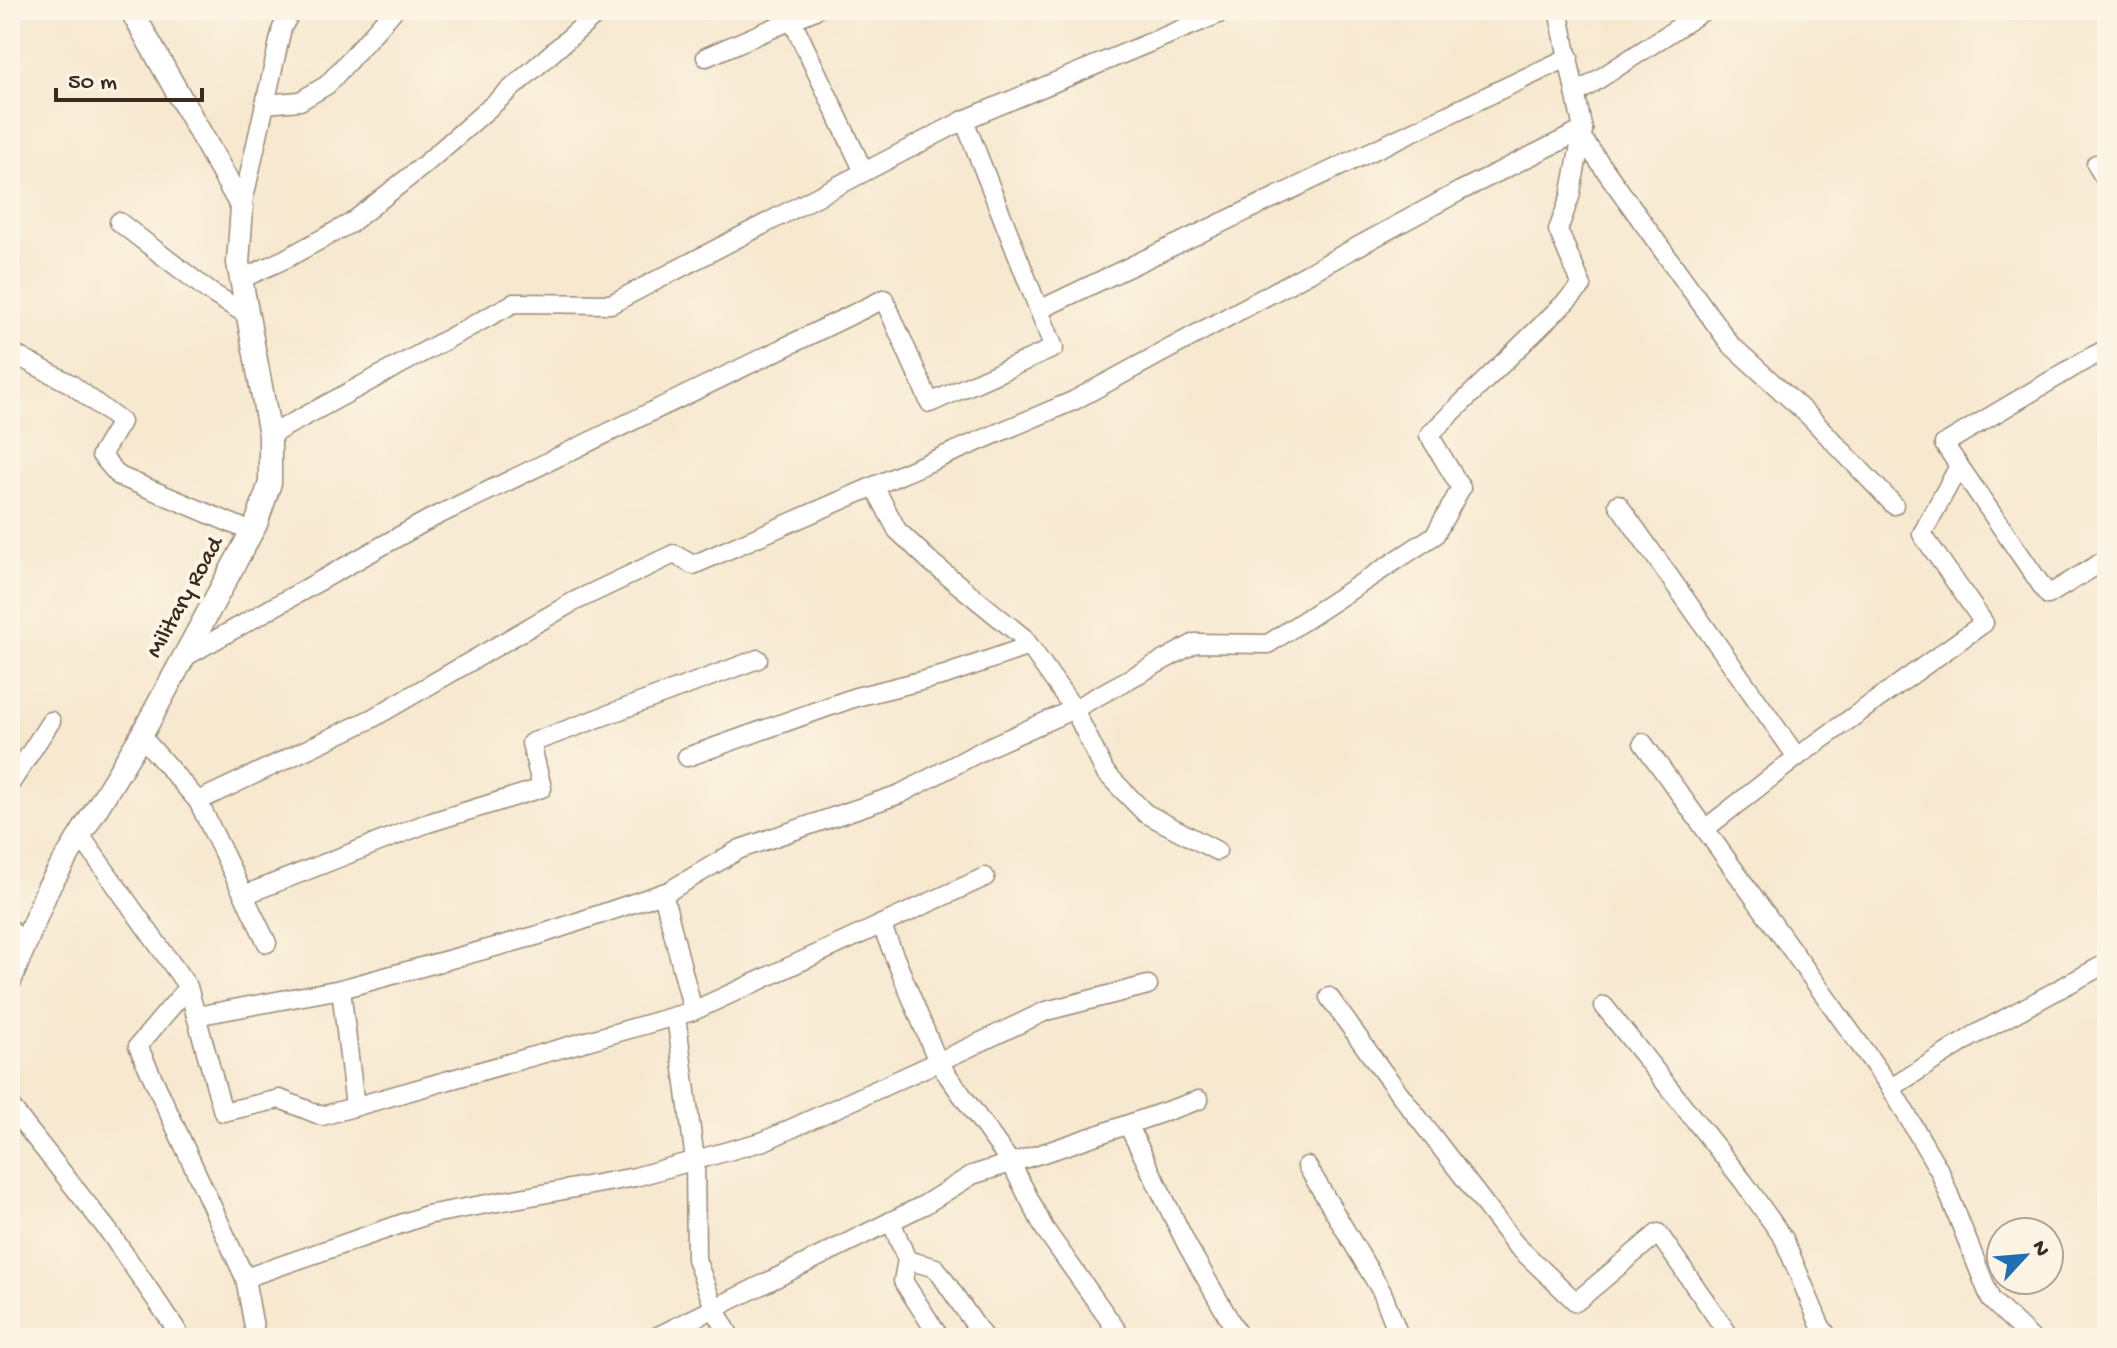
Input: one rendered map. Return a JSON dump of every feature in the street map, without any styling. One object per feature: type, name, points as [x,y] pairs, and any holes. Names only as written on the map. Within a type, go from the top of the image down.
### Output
[{"type":"street","points":[[131,10],[242,207]]},
{"type":"street","points":[[242,207],[282,28],[292,10]]},
{"type":"street","points":[[265,104],[300,101],[327,85],[394,10]]},
{"type":"street","points":[[241,279],[351,223],[424,165],[601,10]]},
{"type":"street","points":[[706,57],[815,10]]},
{"type":"street","points":[[270,435],[514,303],[611,304],[964,120],[1228,10]]},
{"type":"street","points":[[196,1016],[341,989],[539,935],[663,893],[740,849],[900,794],[989,747],[1074,709],[1195,643],[1268,644],[1435,535],[1461,488],[1429,435],[1582,286],[1558,230],[1570,197],[1582,134],[1558,10]]},
{"type":"street","points":[[1576,94],[1705,10]]},
{"type":"street","points":[[792,20],[864,172]]},
{"type":"street","points":[[1039,310],[1569,57]]},
{"type":"street","points":[[183,658],[428,520],[884,299],[930,403],[1054,348],[964,120]]},
{"type":"street","points":[[198,801],[371,719],[573,602],[674,554],[693,565],[1073,401],[1460,191],[1582,134]]},
{"type":"street","points":[[1582,134],[1730,344],[1809,416],[1894,505]]},
{"type":"street","points":[[2096,164],[2107,182]]},
{"type":"street","name":"Military Road","points":[[10,981],[48,888],[141,736],[252,532],[270,483],[270,435],[238,263],[242,207]]},
{"type":"street","points":[[119,222],[210,292],[249,316]]},
{"type":"street","points":[[2107,349],[1944,444],[2048,595],[2107,559]]},
{"type":"street","points":[[12,358],[71,384],[121,422],[101,455],[119,476],[252,532]]},
{"type":"street","points":[[1705,829],[1797,757],[1984,623],[1922,534],[1959,466]]},
{"type":"street","points":[[874,486],[897,530],[932,563],[1024,638],[1074,709],[1105,772],[1145,813],[1217,851]]},
{"type":"street","points":[[1618,504],[1797,757]]},
{"type":"street","points":[[687,757],[856,697],[945,675],[1029,646]]},
{"type":"street","points":[[244,895],[425,824],[542,788],[531,743],[758,659]]},
{"type":"street","points":[[10,784],[51,721]]},
{"type":"street","points":[[141,736],[198,801],[267,943]]},
{"type":"street","points":[[1643,743],[1891,1088],[1940,1172],[1991,1300],[2031,1338]]},
{"type":"street","points":[[80,835],[188,987],[223,1112],[280,1099],[322,1116],[685,1013],[985,877]]},
{"type":"street","points":[[663,893],[685,1013],[695,1160],[696,1259],[714,1308],[731,1338]]},
{"type":"street","points":[[881,924],[938,1062],[1011,1163],[1044,1228],[1122,1338]]},
{"type":"street","points":[[10,929],[24,947]]},
{"type":"street","points":[[1891,1088],[1973,1036],[2107,963]]},
{"type":"street","points":[[245,1278],[427,1215],[635,1177],[764,1141],[1046,1011],[1148,985]]},
{"type":"street","points":[[188,987],[138,1046],[245,1278],[256,1338]]},
{"type":"street","points":[[341,989],[355,1107]]},
{"type":"street","points":[[1329,997],[1515,1244],[1576,1302],[1658,1233],[1731,1338]]},
{"type":"street","points":[[1604,1006],[1743,1181],[1784,1239],[1820,1325],[1829,1338]]},
{"type":"street","points":[[654,1338],[924,1205],[972,1175],[1199,1100]]},
{"type":"street","points":[[10,1106],[110,1233],[180,1338]]},
{"type":"street","points":[[1128,1125],[1187,1245],[1240,1338]]},
{"type":"street","points":[[1307,1166],[1382,1292],[1400,1338]]},
{"type":"street","points":[[891,1221],[907,1260],[903,1281],[940,1338]]},
{"type":"street","points":[[907,1260],[936,1268],[984,1338]]}]
